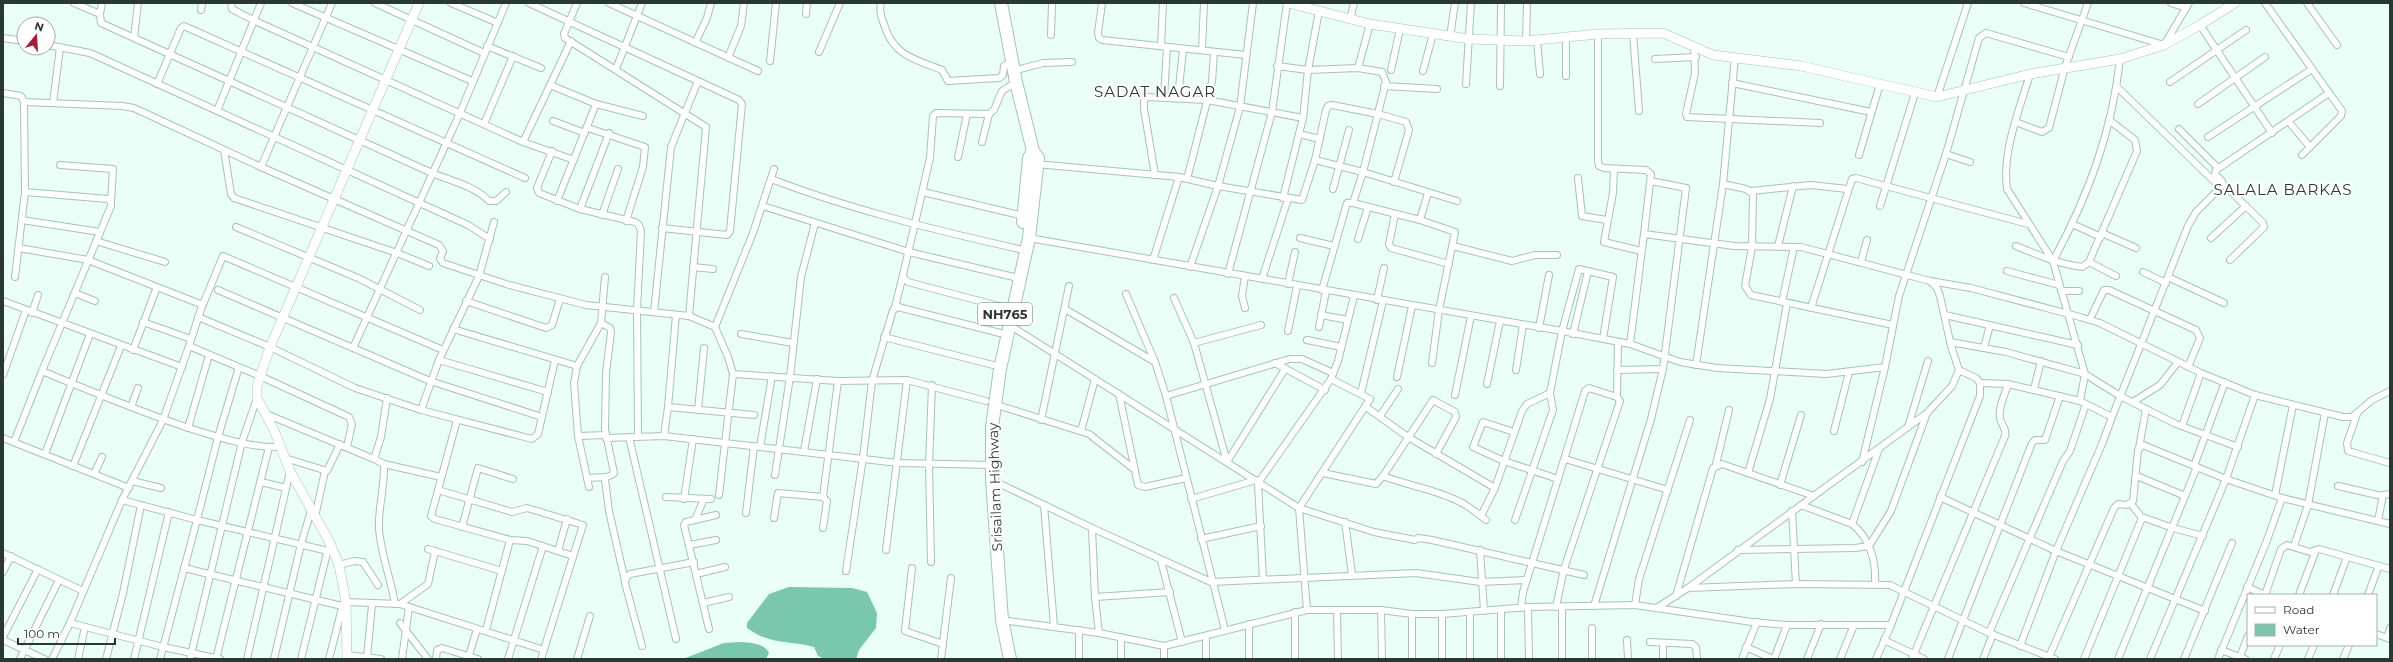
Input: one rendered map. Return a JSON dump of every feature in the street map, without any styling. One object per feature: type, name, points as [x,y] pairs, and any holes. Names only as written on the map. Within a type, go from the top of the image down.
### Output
[{"type":"highway","name":"Srisailam Highway","points":[[990,403],[1006,323],[1029,238],[1033,163],[1033,151],[1014,72],[1001,3]]},
{"type":"highway","name":"Srisailam Highway","points":[[1002,659],[988,465],[990,403],[993,366],[1000,333],[1006,323],[1006,308],[1020,250],[1033,163]]},
{"type":"highway","name":"Srisailam Highway","points":[[988,465],[992,480],[999,620],[1010,659]]},
{"type":"street","points":[[74,3],[81,4],[100,14]]},
{"type":"street","points":[[102,3],[100,14],[101,23],[359,141],[432,173],[471,188],[493,202],[499,200],[506,192]]},
{"type":"street","points":[[134,38],[138,3]]},
{"type":"street","points":[[231,3],[232,9],[255,21],[523,142],[574,160]]},
{"type":"street","points":[[217,111],[255,21],[261,3]]},
{"type":"street","points":[[292,3],[472,81]]},
{"type":"street","points":[[261,168],[315,48],[332,3]]},
{"type":"street","points":[[375,3],[484,53]]},
{"type":"street","points":[[190,656],[242,442],[257,398],[260,376],[270,347],[419,3]]},
{"type":"street","points":[[451,3],[498,23]]},
{"type":"street","points":[[353,348],[378,288],[397,252],[445,143],[460,113],[472,81],[506,3]]},
{"type":"street","points":[[529,3],[739,100],[742,104],[729,234],[662,228]]},
{"type":"street","points":[[577,3],[564,34],[565,38],[706,127],[689,316]]},
{"type":"street","points":[[609,3],[758,72]]},
{"type":"street","points":[[616,69],[642,3]]},
{"type":"street","points":[[695,43],[707,18],[711,3]]},
{"type":"street","points":[[728,58],[741,26],[744,3]]},
{"type":"street","points":[[770,61],[776,3]]},
{"type":"street","points":[[806,14],[807,3]]},
{"type":"street","points":[[819,52],[840,3]]},
{"type":"street","points":[[881,3],[880,13],[893,46],[913,60],[942,70],[948,81],[999,78],[1002,75],[1004,66],[1014,72]]},
{"type":"street","points":[[1051,35],[1052,3]]},
{"type":"street","points":[[1102,3],[1098,33],[1099,38],[1183,50],[1202,50],[1246,55]]},
{"type":"street","points":[[1163,3],[1164,96]]},
{"type":"street","points":[[1202,50],[1204,3]]},
{"type":"street","points":[[1190,267],[1218,186],[1240,106],[1253,3]]},
{"type":"street","points":[[1228,274],[1252,192],[1272,112],[1277,66],[1287,3],[1370,24],[1469,39],[1526,41],[1598,34],[1663,33],[1695,52]]},
{"type":"street","points":[[1350,19],[1354,3]]},
{"type":"street","points":[[1450,37],[1455,3]]},
{"type":"street","points":[[1466,84],[1471,3]]},
{"type":"street","points":[[1500,86],[1502,3]]},
{"type":"street","points":[[1526,41],[1527,3]]},
{"type":"street","points":[[1937,97],[1968,3]]},
{"type":"street","points":[[2024,3],[2164,45]]},
{"type":"street","points":[[2016,122],[2042,132],[2048,130],[2065,67],[2088,3]]},
{"type":"street","points":[[2164,45],[2188,5],[2171,3]]},
{"type":"street","points":[[1656,59],[1695,52],[1735,57],[1801,66],[1937,97],[2030,74],[2120,59],[2164,45],[2235,3]]},
{"type":"street","points":[[2265,3],[2343,114],[2302,155]]},
{"type":"street","points":[[2307,3],[2337,45]]},
{"type":"street","points":[[1262,279],[1286,198],[1303,118],[1308,70],[1319,11]]},
{"type":"street","points":[[1358,68],[1370,24]]},
{"type":"street","points":[[2200,25],[2272,133]]},
{"type":"street","points":[[157,84],[182,26],[525,178]]},
{"type":"street","points":[[1391,70],[1400,29]]},
{"type":"street","points":[[2170,82],[2246,30]]},
{"type":"street","points":[[1633,33],[1639,111]]},
{"type":"street","points":[[1862,462],[1885,367],[1900,296],[1931,196],[1946,154],[1962,92],[1979,38],[1983,33],[2069,56]]},
{"type":"street","points":[[1423,70],[1433,34]]},
{"type":"street","points":[[1598,34],[1599,166],[1604,168],[1646,170],[1651,174],[1630,344]]},
{"type":"street","points":[[1566,37],[1566,76]]},
{"type":"street","points":[[3,38],[16,40]]},
{"type":"street","points":[[1537,40],[1540,74]]},
{"type":"street","points":[[523,142],[571,41]]},
{"type":"street","points":[[56,46],[90,53],[468,225],[490,238]]},
{"type":"street","points":[[487,46],[541,68]]},
{"type":"street","points":[[53,103],[60,47]]},
{"type":"street","points":[[1178,97],[1183,50]]},
{"type":"street","points":[[1186,179],[1214,69],[1214,52]]},
{"type":"street","points":[[1695,52],[1687,117],[1820,123]]},
{"type":"street","points":[[484,124],[513,56]]},
{"type":"street","points":[[2198,104],[2265,56]]},
{"type":"street","points":[[1696,365],[1723,184],[1728,118],[1735,57]]},
{"type":"street","points":[[2053,261],[2072,224],[2098,165],[2117,87],[2120,59]]},
{"type":"street","points":[[982,142],[989,114],[994,110],[1002,91],[1014,72],[1043,63],[1072,62]]},
{"type":"street","points":[[1277,66],[1308,70],[1358,68],[1382,72],[1385,76],[1378,114],[1363,172],[1353,203]]},
{"type":"street","points":[[2208,138],[2312,69]]},
{"type":"street","points":[[1983,659],[1991,633],[2028,538],[2063,461],[2070,451],[2083,402],[2085,374],[2053,261],[2007,189],[2005,177],[2009,149],[2030,74]]},
{"type":"street","points":[[654,312],[671,147],[686,114],[698,81]]},
{"type":"street","points":[[1732,83],[1871,112]]},
{"type":"street","points":[[1859,155],[1880,84]]},
{"type":"street","points":[[550,85],[596,104],[643,116]]},
{"type":"street","points":[[1384,86],[1437,89]]},
{"type":"street","points":[[2117,87],[2221,185],[2246,206],[2264,227],[2230,260]]},
{"type":"street","points":[[3,93],[21,96],[24,102],[25,192],[15,277]]},
{"type":"street","points":[[1880,206],[1915,93]]},
{"type":"street","points":[[2221,185],[2215,174],[2218,168],[2272,133],[2329,93]]},
{"type":"street","points":[[1155,175],[1144,104],[1147,97],[1164,96],[1207,100],[1303,118]]},
{"type":"street","points":[[24,102],[122,106],[134,108],[261,168],[442,247],[440,259],[443,263],[478,276],[586,306],[689,316],[715,328],[728,357],[733,374],[719,495]]},
{"type":"street","points":[[557,201],[587,131],[596,104]]},
{"type":"street","points":[[1033,163],[1179,177],[1218,186],[1299,200],[1303,198],[1328,106],[1332,105],[1378,114],[1406,122],[1409,125],[1409,130],[1394,182]]},
{"type":"street","points":[[846,571],[863,458],[872,381],[884,337],[895,307],[916,225],[930,158],[933,116],[936,113],[989,114]]},
{"type":"street","points":[[958,157],[967,114]]},
{"type":"street","points":[[553,120],[587,131],[609,133],[645,147],[643,166],[626,220]]},
{"type":"street","points":[[2016,246],[2053,261],[2082,267],[2089,262],[2129,171],[2138,144],[2109,120]]},
{"type":"street","points":[[2288,121],[2310,147]]},
{"type":"street","points":[[2179,129],[2218,168]]},
{"type":"street","points":[[1332,189],[1340,166],[1349,130]]},
{"type":"street","points":[[580,209],[609,133]]},
{"type":"street","points":[[1299,134],[1320,139]]},
{"type":"street","points":[[224,150],[231,194],[234,198],[397,252],[429,266]]},
{"type":"street","points":[[552,151],[536,188],[539,193],[557,201],[602,216],[635,222],[641,231],[637,310],[638,436]]},
{"type":"street","points":[[1946,154],[1970,162]]},
{"type":"street","points":[[1314,160],[1363,172],[1457,202]]},
{"type":"street","points":[[14,442],[111,206],[113,169],[60,165]]},
{"type":"street","points":[[1614,168],[1613,193],[1604,242],[1641,250]]},
{"type":"street","points":[[602,216],[618,169]]},
{"type":"street","points":[[715,328],[763,206],[774,169]]},
{"type":"street","points":[[1153,260],[1179,177]]},
{"type":"street","points":[[1578,178],[1582,216],[1607,220]]},
{"type":"street","points":[[1812,308],[1826,254],[1852,179],[1856,178],[1931,196],[2028,224]]},
{"type":"street","points":[[771,179],[814,195],[916,225],[1020,250]]},
{"type":"street","points":[[1594,606],[1634,480],[1663,369],[1681,240],[1686,188],[1651,182]]},
{"type":"street","points":[[1723,184],[1751,191],[1793,186],[1828,186],[1847,190]]},
{"type":"street","points":[[2020,646],[2056,551],[2102,444],[2140,343],[2188,226],[2196,212],[2221,185]]},
{"type":"street","points":[[1778,246],[1793,186]]},
{"type":"street","points":[[1751,191],[1753,198],[1752,247],[1745,286],[1747,292],[1759,298],[1893,325]]},
{"type":"street","points":[[25,192],[108,199],[111,202]]},
{"type":"street","points":[[923,192],[1024,216]]},
{"type":"street","points":[[1420,220],[1428,193]]},
{"type":"street","points":[[1319,327],[1324,290],[1334,246],[1347,202],[1452,229],[1455,236],[1439,310],[1432,363]]},
{"type":"street","points":[[763,206],[909,252],[1014,277]]},
{"type":"street","points":[[2211,238],[2246,206]]},
{"type":"street","points":[[1358,239],[1368,207]]},
{"type":"street","points":[[1395,214],[1389,244],[1391,248],[1449,264]]},
{"type":"street","points":[[22,220],[100,232]]},
{"type":"street","points":[[421,410],[430,381],[443,350],[478,276],[494,222]]},
{"type":"street","points":[[775,475],[790,377],[801,277],[815,223]]},
{"type":"street","points":[[2072,224],[2136,248]]},
{"type":"street","points":[[236,227],[309,256],[378,288],[420,310]]},
{"type":"street","points":[[1644,234],[1681,240],[1752,247],[1794,247],[1861,262],[1930,281],[1971,288],[2090,319],[2201,373],[2255,395],[2343,417],[2352,417],[2372,400],[2390,391]]},
{"type":"street","points":[[1029,238],[1354,296],[1562,331],[1630,344],[1696,365],[1775,373],[1849,372],[1885,367]]},
{"type":"street","points":[[1300,238],[1334,246]]},
{"type":"street","points":[[1861,262],[1867,240]]},
{"type":"street","points":[[96,241],[165,262]]},
{"type":"street","points":[[1453,246],[1512,261],[1535,255],[1557,254]]},
{"type":"street","points":[[1748,474],[1770,399],[1794,247]]},
{"type":"street","points":[[19,248],[88,260],[203,305]]},
{"type":"street","points":[[1288,284],[1295,252]]},
{"type":"street","points":[[52,659],[70,623],[122,500],[163,420],[198,317],[223,256],[443,350]]},
{"type":"street","points":[[2089,262],[2116,276]]},
{"type":"street","points":[[693,267],[713,269]]},
{"type":"street","points":[[1361,393],[1380,300],[1384,268]]},
{"type":"street","points":[[1515,520],[1531,470],[1553,410],[1550,393],[1562,331],[1579,269],[1613,277],[1603,340]]},
{"type":"street","points":[[1573,334],[1588,271]]},
{"type":"street","points":[[2007,272],[2060,288],[2079,291]]},
{"type":"street","points":[[2143,272],[2224,303]]},
{"type":"street","points":[[904,275],[904,279],[908,282],[1006,308]]},
{"type":"street","points":[[1539,328],[1549,275]]},
{"type":"street","points":[[1245,276],[1242,296],[1245,308]]},
{"type":"street","points":[[589,487],[578,436],[574,383],[577,366],[601,323],[605,277]]},
{"type":"street","points":[[1876,659],[1891,625],[1980,396],[1980,383],[1976,378],[1960,370],[1950,342],[1945,314],[1937,288],[1930,281]]},
{"type":"street","points":[[1041,420],[1069,286]]},
{"type":"street","points":[[1288,330],[1297,286]]},
{"type":"street","points":[[133,350],[157,287]]},
{"type":"street","points":[[218,290],[430,381],[542,417]]},
{"type":"street","points":[[2090,319],[2104,290],[2110,290],[2196,330],[2199,333],[2200,338],[2188,367]]},
{"type":"street","points":[[75,293],[95,301]]},
{"type":"street","points":[[1126,294],[1155,362],[1166,396],[1224,630]]},
{"type":"street","points":[[3,376],[29,311],[38,295]]},
{"type":"street","points":[[1191,498],[1257,482],[1325,390],[1331,379],[1354,296]]},
{"type":"street","points":[[1174,298],[1194,343],[1227,462]]},
{"type":"street","points":[[466,301],[546,328],[552,324],[560,299]]},
{"type":"street","points":[[3,301],[121,346],[182,367]]},
{"type":"street","points":[[1397,377],[1412,306]]},
{"type":"street","points":[[895,307],[1000,333]]},
{"type":"street","points":[[1065,308],[1155,362]]},
{"type":"street","points":[[664,436],[676,314]]},
{"type":"street","points":[[1945,314],[2078,345]]},
{"type":"street","points":[[1321,315],[1348,320]]},
{"type":"street","points":[[1455,395],[1471,316]]},
{"type":"street","points":[[198,317],[270,347],[355,388],[421,410],[532,439],[538,434],[555,360]]},
{"type":"street","points":[[1486,384],[1500,321]]},
{"type":"street","points":[[143,322],[191,339]]},
{"type":"street","points":[[588,478],[612,476],[614,470],[606,436],[606,373],[611,332],[610,328],[601,323]]},
{"type":"street","points":[[1006,323],[1299,508],[1374,532],[1415,540],[1423,538],[1564,569],[1584,575]]},
{"type":"street","points":[[1194,343],[1261,325]]},
{"type":"street","points":[[1516,370],[1523,325]]},
{"type":"street","points":[[1984,348],[1990,325]]},
{"type":"street","points":[[453,329],[577,366]]},
{"type":"street","points":[[45,454],[90,334]]},
{"type":"street","points":[[741,334],[793,343]]},
{"type":"street","points":[[884,337],[993,366]]},
{"type":"street","points":[[1307,340],[1341,347]]},
{"type":"street","points":[[1562,659],[1559,607],[1564,569],[1620,402],[1617,397],[1618,342]]},
{"type":"street","points":[[1950,342],[2041,361],[2085,374],[2120,396],[2146,409],[2182,426],[2238,447]]},
{"type":"street","points":[[73,466],[121,346]]},
{"type":"street","points":[[189,346],[260,376],[349,417],[352,424],[347,447]]},
{"type":"street","points":[[698,410],[704,348]]},
{"type":"street","points":[[188,428],[209,355]]},
{"type":"street","points":[[1166,396],[1290,359],[1302,359],[1333,372]]},
{"type":"street","points":[[439,360],[548,392]]},
{"type":"street","points":[[1908,427],[1928,361]]},
{"type":"street","points":[[2034,389],[2041,361]]},
{"type":"street","points":[[2133,402],[2160,385],[2178,362]]},
{"type":"street","points":[[1275,363],[1325,390]]},
{"type":"street","points":[[160,659],[218,437],[239,367]]},
{"type":"street","points":[[1227,462],[1285,369]]},
{"type":"street","points":[[1617,370],[1663,369]]},
{"type":"street","points":[[1658,607],[1688,588],[1927,413],[1952,386],[1960,370]]},
{"type":"street","points":[[42,371],[163,420],[188,428],[242,442],[269,447],[281,447]]},
{"type":"street","points":[[1834,431],[1849,372]]},
{"type":"street","points":[[2182,426],[2201,373]]},
{"type":"street","points":[[733,374],[838,381],[907,380],[932,385],[1041,420],[1081,431],[1096,438],[1135,470]]},
{"type":"street","points":[[746,513],[757,447],[772,376]]},
{"type":"street","points":[[804,451],[817,379]]},
{"type":"street","points":[[1081,431],[1095,379]]},
{"type":"street","points":[[1307,610],[1299,508],[1370,399],[1361,393],[1331,379]]},
{"type":"street","points":[[886,550],[898,463],[907,380]]},
{"type":"street","points":[[823,528],[827,501],[824,497],[828,453],[838,381]]},
{"type":"street","points":[[2118,659],[2146,587],[2173,528],[2225,382]]},
{"type":"street","points":[[1980,383],[2008,384],[2034,389],[2083,402],[2112,416]]},
{"type":"street","points":[[1913,657],[2005,436],[2006,432],[2000,418],[2000,412],[2008,384]]},
{"type":"street","points":[[931,562],[929,465],[932,385]]},
{"type":"street","points":[[131,407],[138,388]]},
{"type":"street","points":[[1380,416],[1398,389]]},
{"type":"street","points":[[1521,608],[1527,580],[1586,389],[1617,397]]},
{"type":"street","points":[[1383,476],[1406,485],[1428,489],[1460,502],[1483,518],[1514,432],[1527,404],[1550,393]]},
{"type":"street","points":[[1119,394],[1138,485],[1145,488],[1186,478]]},
{"type":"street","points":[[2150,659],[2226,479],[2255,395]]},
{"type":"street","points":[[1948,659],[2033,441],[2045,440],[2060,396]]},
{"type":"street","points":[[257,398],[281,447],[290,471],[339,565],[345,601],[347,657],[381,659]]},
{"type":"street","points":[[374,459],[381,437],[387,398]]},
{"type":"street","points":[[1323,472],[1370,484],[1376,484],[1383,476],[1432,400],[1455,412],[1456,417],[1436,454]]},
{"type":"street","points":[[2275,495],[2293,405]]},
{"type":"street","points":[[668,407],[754,415]]},
{"type":"street","points":[[1366,407],[1408,437],[1495,488]]},
{"type":"street","points":[[2130,504],[2137,476],[2138,450],[2146,409]]},
{"type":"street","points":[[1676,596],[1713,468],[1716,464],[1729,410]]},
{"type":"street","points":[[1738,550],[1855,548],[1869,546],[1891,511],[1927,413]]},
{"type":"street","points":[[2294,546],[2308,505],[2325,413]]},
{"type":"street","points":[[266,414],[340,444],[384,464],[442,477]]},
{"type":"street","points":[[2357,414],[2346,443],[2348,452],[2390,463]]},
{"type":"street","points":[[1780,485],[1801,415]]},
{"type":"street","points":[[457,420],[431,516],[435,519],[510,540],[527,541],[573,556]]},
{"type":"street","points":[[1635,605],[1639,578],[1690,420]]},
{"type":"street","points":[[1514,432],[1483,422],[1472,444],[1476,448],[1504,461],[1558,479]]},
{"type":"street","points":[[578,436],[664,436],[725,442],[757,447],[828,453],[898,463],[929,465],[988,465]]},
{"type":"street","points":[[629,436],[676,639]]},
{"type":"street","points":[[3,438],[129,488]]},
{"type":"street","points":[[684,498],[693,439]]},
{"type":"street","points":[[274,659],[301,544],[313,514],[325,471],[329,469],[340,444]]},
{"type":"street","points":[[2138,450],[2143,445],[2147,446],[2226,479],[2282,498],[2390,524]]},
{"type":"street","points":[[70,623],[163,647],[190,656],[217,659],[269,447]]},
{"type":"street","points":[[1852,524],[1879,449]]},
{"type":"street","points":[[94,474],[102,456]]},
{"type":"street","points":[[285,458],[325,471]]},
{"type":"street","points":[[1565,459],[1668,490]]},
{"type":"street","points":[[384,464],[384,488],[379,512],[379,530],[397,604]]},
{"type":"street","points":[[1716,464],[1722,464],[1814,496]]},
{"type":"street","points":[[462,526],[468,498],[478,468],[513,480]]},
{"type":"street","points":[[247,659],[290,471]]},
{"type":"street","points":[[606,476],[609,511],[642,646]]},
{"type":"street","points":[[2137,476],[2185,496]]},
{"type":"street","points":[[992,480],[1161,561],[1211,582],[1416,572],[1480,582],[1527,580]]},
{"type":"street","points":[[132,481],[161,488]]},
{"type":"street","points":[[261,482],[286,488]]},
{"type":"street","points":[[1257,482],[1261,526],[1263,579]]},
{"type":"street","points":[[2338,486],[2382,496],[2384,493],[2390,494]]},
{"type":"street","points":[[438,490],[512,512],[527,508],[583,525],[541,659]]},
{"type":"street","points":[[774,518],[778,493],[824,497]]},
{"type":"street","points":[[2378,521],[2382,496]]},
{"type":"street","points":[[666,497],[711,499]]},
{"type":"street","points":[[1940,497],[2056,551],[2120,575],[2205,611]]},
{"type":"street","points":[[2218,659],[2266,543],[2282,498]]},
{"type":"street","points":[[695,520],[704,499]]},
{"type":"street","points":[[122,500],[275,540],[329,547]]},
{"type":"street","points":[[1688,588],[1796,584],[1890,585],[1962,620],[2020,646],[2052,658],[2088,563],[2116,505],[2130,504],[2142,516],[2173,528],[2202,536]]},
{"type":"street","points":[[106,659],[111,634],[123,593],[141,505]]},
{"type":"street","points":[[1044,505],[1054,626]]},
{"type":"street","points":[[1801,505],[1852,524],[1858,528],[1869,546],[1874,558],[1875,584]]},
{"type":"street","points":[[1792,511],[1796,584]]},
{"type":"street","points":[[134,659],[169,512]]},
{"type":"street","points":[[709,629],[690,544],[684,525],[686,522],[716,515]]},
{"type":"street","points":[[2084,659],[2120,575],[2142,516]]},
{"type":"street","points":[[558,551],[567,519]]},
{"type":"street","points":[[1345,522],[1352,574]]},
{"type":"street","points":[[1201,539],[1261,526]]},
{"type":"street","points":[[1092,528],[1095,597],[1099,633]]},
{"type":"street","points":[[486,630],[510,540]]},
{"type":"street","points":[[690,544],[716,540]]},
{"type":"street","points":[[2184,659],[2232,543]]},
{"type":"street","points":[[508,659],[543,546]]},
{"type":"street","points":[[2265,594],[2281,549],[2287,546],[2294,546],[2310,552],[2316,550],[2347,557],[2378,568],[2390,570]]},
{"type":"street","points":[[301,659],[329,547]]},
{"type":"street","points":[[428,549],[502,571]]},
{"type":"street","points":[[1480,550],[1480,582],[1484,611]]},
{"type":"street","points":[[2299,594],[2316,550]]},
{"type":"street","points":[[397,604],[428,584],[435,551]]},
{"type":"street","points":[[3,552],[83,591]]},
{"type":"street","points":[[3,572],[11,556]]},
{"type":"street","points":[[2334,594],[2347,557]]},
{"type":"street","points":[[339,565],[354,561],[363,562],[378,585]]},
{"type":"street","points":[[1161,561],[1182,642]]},
{"type":"street","points":[[625,581],[630,574],[694,562]]},
{"type":"street","points":[[696,574],[725,567]]},
{"type":"street","points":[[184,568],[316,600],[345,601],[372,605],[397,604],[477,629],[486,630],[544,650]]},
{"type":"street","points":[[912,568],[905,631],[943,644]]},
{"type":"street","points":[[2368,594],[2378,568]]},
{"type":"street","points":[[38,569],[3,638],[44,659]]},
{"type":"street","points":[[941,659],[951,578]]},
{"type":"street","points":[[20,659],[59,580]]},
{"type":"street","points":[[2247,587],[2263,594]]},
{"type":"street","points":[[1095,597],[1170,592]]},
{"type":"street","points":[[703,603],[729,597]]},
{"type":"street","points":[[329,659],[345,601]]},
{"type":"street","points":[[367,657],[372,605]]},
{"type":"street","points":[[999,620],[1099,633],[1164,646],[1206,637],[1224,630],[1307,610],[1381,610],[1412,614],[1442,614],[1528,607],[1635,605],[1787,625],[1891,625]]},
{"type":"street","points":[[402,659],[409,607]]},
{"type":"street","points":[[1528,607],[1529,659]]},
{"type":"street","points":[[1337,610],[1338,659]]},
{"type":"street","points":[[1381,610],[1382,659]]},
{"type":"street","points":[[1501,610],[1501,659]]},
{"type":"street","points":[[1295,612],[1295,659]]},
{"type":"street","points":[[1470,612],[1470,659]]},
{"type":"street","points":[[1412,614],[1412,659]]},
{"type":"street","points":[[1442,614],[1442,659]]},
{"type":"street","points":[[577,659],[590,616]]},
{"type":"street","points":[[400,622],[428,659]]},
{"type":"street","points":[[1742,659],[1757,622]]},
{"type":"street","points":[[1249,624],[1249,659]]},
{"type":"street","points":[[1807,659],[1821,624]]},
{"type":"street","points":[[1746,647],[1774,659],[1787,625]]},
{"type":"street","points":[[1840,659],[1854,625]]},
{"type":"street","points":[[78,659],[85,627]]},
{"type":"street","points":[[1592,628],[1592,659]]},
{"type":"street","points":[[2377,634],[2388,639],[2390,628]]},
{"type":"street","points":[[468,658],[477,629]]},
{"type":"street","points":[[1078,659],[1079,630]]},
{"type":"street","points":[[1121,637],[1121,659]]},
{"type":"street","points":[[1206,637],[1206,659]]},
{"type":"street","points":[[2221,650],[2241,658],[2247,639]]},
{"type":"street","points":[[1628,640],[1628,659]]},
{"type":"street","points":[[1884,640],[1913,657],[1924,659]]},
{"type":"street","points":[[1650,642],[1695,645],[1696,659]]},
{"type":"street","points":[[1663,643],[1663,659]]},
{"type":"street","points":[[1164,646],[1164,659]]},
{"type":"street","points":[[2274,659],[2280,646]]},
{"type":"street","points":[[2308,659],[2314,646]]},
{"type":"street","points":[[2343,659],[2349,646]]},
{"type":"street","points":[[436,659],[437,650],[442,648],[468,658],[478,659]]},
{"type":"water","points":[[789,587],[852,588],[867,592],[877,613],[876,628],[859,650],[856,659],[825,659],[818,656],[814,647],[764,638],[747,628],[747,623],[769,594]]},
{"type":"water","points":[[741,642],[757,644],[764,647],[769,653],[766,659],[683,659],[724,643]]},
{"type":"district","name":"SADAT NAGAR","points":[[1155,91]]},
{"type":"district","name":"SALALA BARKAS","points":[[2283,189]]}]
